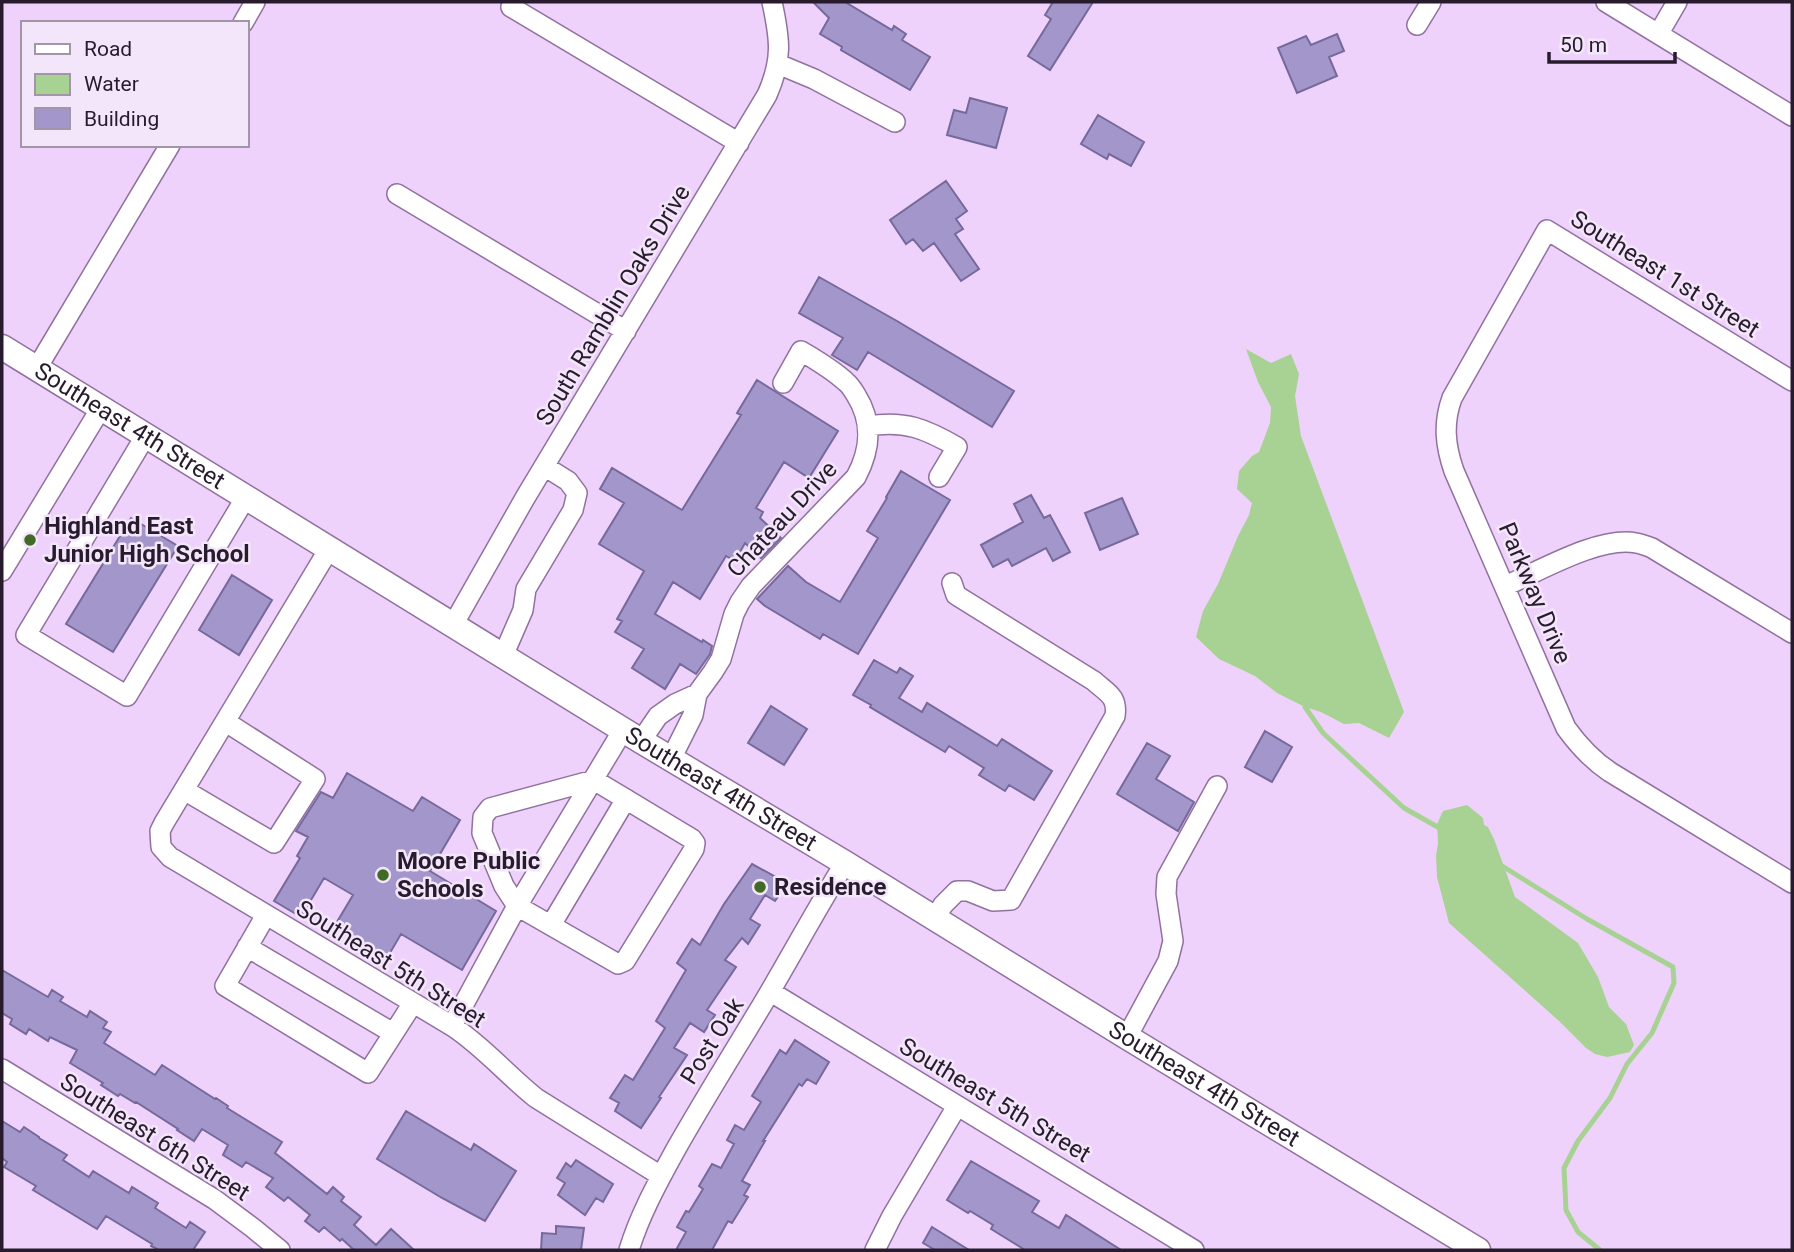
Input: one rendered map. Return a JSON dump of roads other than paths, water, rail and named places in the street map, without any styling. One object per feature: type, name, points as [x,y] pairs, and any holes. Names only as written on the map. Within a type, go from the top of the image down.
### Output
[{"type":"main road","name":"Southeast 4th Street","points":[[2,346],[1469,1248]]},
{"type":"street","points":[[244,21],[256,2]]},
{"type":"street","name":"South Ramblin Oaks Drive","points":[[453,625],[544,466],[767,95],[778,64],[779,45],[772,2]]},
{"type":"street","points":[[1417,25],[1432,2]]},
{"type":"street","points":[[1606,2],[1792,116]]},
{"type":"street","points":[[1659,33],[1677,2]]},
{"type":"street","points":[[511,6],[739,143]]},
{"type":"street","points":[[778,64],[814,79],[895,122]]},
{"type":"street","points":[[37,368],[169,147]]},
{"type":"street","points":[[397,194],[626,331]]},
{"type":"street","name":"Southeast 1st Street","points":[[1547,230],[1792,381]]},
{"type":"street","name":"Parkway Drive","points":[[1547,230],[1452,398],[1445,430],[1454,471],[1566,729],[1578,745],[1593,760],[1792,883]]},
{"type":"street","name":"Chateau Drive","points":[[671,759],[693,715],[697,694],[721,659],[740,602],[751,586],[856,477],[865,461],[869,444],[868,426],[862,405],[849,384],[801,351],[783,383]]},
{"type":"street","points":[[2,571],[101,408]]},
{"type":"street","points":[[868,426],[888,423],[906,425],[937,435],[957,447],[939,477]]},
{"type":"street","points":[[146,435],[26,635],[127,696],[246,497]]},
{"type":"street","points":[[503,656],[523,610],[526,589],[573,510],[577,493],[569,481],[544,466]]},
{"type":"street","points":[[1505,586],[1575,554],[1610,544],[1636,543],[1652,548],[1792,633]]},
{"type":"street","points":[[226,722],[314,779],[274,843],[184,790],[329,549]]},
{"type":"street","points":[[935,918],[957,891],[968,891],[993,901],[1011,900],[1115,716],[1116,706],[1111,696],[1094,681],[956,594],[952,583]]},
{"type":"street","name":"Chateau Drive","points":[[452,1026],[517,906],[594,780],[632,735],[675,704],[697,694]]},
{"type":"street","points":[[594,780],[695,843],[694,849],[622,964],[517,906],[504,887],[482,833],[483,817],[490,808],[594,780]]},
{"type":"street","points":[[1127,1037],[1168,961],[1173,941],[1166,894],[1167,877],[1217,786]]},
{"type":"street","name":"Southeast 5th Street","points":[[184,790],[160,831],[161,846],[170,857],[452,1026],[472,1040],[536,1098],[661,1175]]},
{"type":"street","points":[[551,925],[626,799]]},
{"type":"street","name":"Post Oak","points":[[629,1250],[644,1209],[661,1175],[845,863]]},
{"type":"street","points":[[265,915],[225,986],[368,1073],[413,1003]]},
{"type":"street","points":[[247,947],[393,1034]]},
{"type":"street","name":"Southeast 5th Street","points":[[771,992],[1194,1250]]},
{"type":"street","name":"Southeast 6th Street","points":[[2,1069],[214,1199],[280,1250]]},
{"type":"street","points":[[875,1250],[957,1106]]},
{"type":"water","points":[[1246,349],[1271,363],[1291,354],[1299,374],[1295,396],[1301,436],[1404,712],[1389,738],[1359,723],[1344,724],[1277,693],[1255,676],[1219,659],[1196,637],[1203,611],[1249,515],[1252,503],[1237,489],[1239,471],[1259,452],[1270,423],[1271,407]]},
{"type":"water","points":[[1467,805],[1483,818],[1484,825],[1488,827],[1515,897],[1578,943],[1598,977],[1609,1007],[1626,1024],[1634,1045],[1630,1052],[1607,1057],[1586,1048],[1449,923],[1437,877],[1437,824],[1443,811]]},
{"type":"waterway","points":[[1305,707],[1323,733],[1404,808],[1443,830]]},
{"type":"waterway","points":[[1499,864],[1587,919],[1673,967],[1674,983],[1652,1033],[1627,1064],[1610,1098],[1578,1141],[1564,1168],[1566,1210],[1578,1232],[1600,1250]]},
{"type":"place","name":"Highland East Junior High School","points":[[30,540]]},
{"type":"place","name":"Moore Public Schools","points":[[383,875]]},
{"type":"place","name":"Residence","points":[[760,887]]}]
